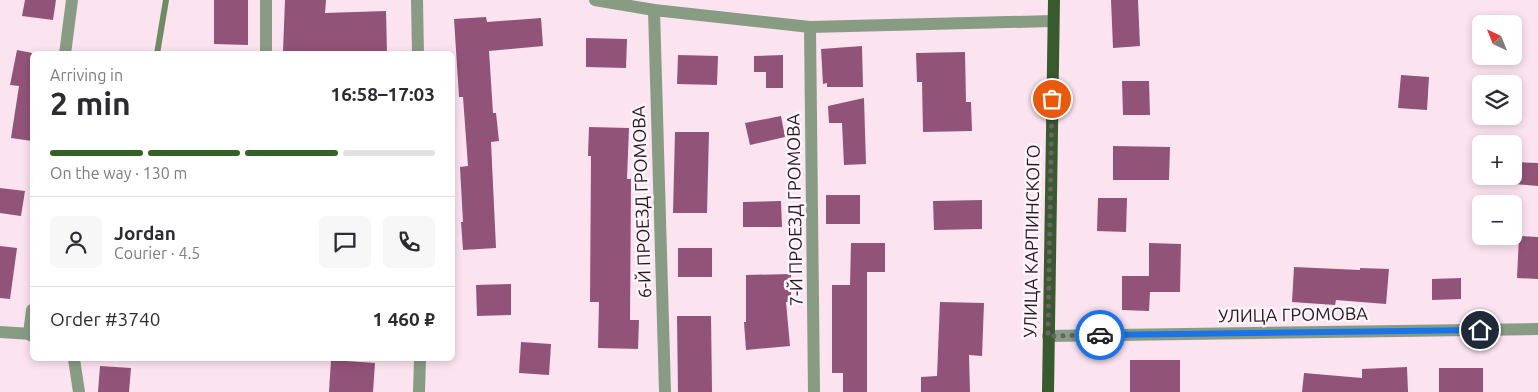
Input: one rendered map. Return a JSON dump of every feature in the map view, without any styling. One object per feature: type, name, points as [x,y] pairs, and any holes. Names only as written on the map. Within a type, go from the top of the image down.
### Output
[{"type":"main road","name":"УЛИЦА КАРПИНСКОГО","points":[[1048,392],[1054,0]]},
{"type":"street","points":[[65,51],[72,0]]},
{"type":"street","points":[[266,0],[266,51]]},
{"type":"street","points":[[417,0],[418,51]]},
{"type":"street","points":[[595,0],[654,10],[810,27],[1053,21]]},
{"type":"street","name":"6-Й ПРОЕЗД ГРОМОВА","points":[[654,10],[665,392]]},
{"type":"street","name":"7-Й ПРОЕЗД ГРОМОВА","points":[[810,27],[814,392]]},
{"type":"street","name":"УЛИЦА ГРОМОВА","points":[[1048,336],[1538,329]]},
{"type":"street","points":[[0,332],[30,335]]},
{"type":"street","points":[[74,361],[79,392]]},
{"type":"street","points":[[419,392],[420,361]]},
{"type":"building","points":[[25,0],[56,0],[53,20],[22,16]]},
{"type":"building","points":[[214,0],[248,0],[248,45],[214,44]]},
{"type":"building","points":[[285,0],[326,0],[325,13],[386,11],[387,51],[283,51]]},
{"type":"building","points":[[1111,0],[1138,0],[1140,46],[1113,48]]},
{"type":"building","points":[[486,17],[487,22],[541,18],[543,46],[489,51],[493,113],[496,113],[499,141],[491,142],[496,248],[463,250],[460,167],[468,166],[463,97],[459,97],[454,19]]},
{"type":"building","points":[[586,38],[627,39],[626,68],[586,67]]},
{"type":"building","points":[[862,46],[863,87],[827,87],[827,83],[823,84],[821,49]]},
{"type":"building","points":[[17,50],[30,53],[30,141],[11,138],[19,86],[10,85]]},
{"type":"building","points":[[965,52],[966,102],[971,102],[972,131],[923,132],[922,82],[917,82],[916,53]]},
{"type":"building","points":[[678,55],[718,56],[717,85],[677,84]]},
{"type":"building","points":[[783,55],[783,88],[766,88],[766,72],[754,72],[754,56]]},
{"type":"building","points":[[1401,75],[1429,77],[1427,110],[1398,108]]},
{"type":"building","points":[[1122,81],[1149,81],[1150,115],[1123,115]]},
{"type":"building","points":[[864,98],[866,164],[844,165],[842,123],[829,123],[828,106]]},
{"type":"building","points":[[781,116],[785,137],[750,145],[745,123]]},
{"type":"building","points":[[589,127],[629,128],[627,179],[631,179],[630,320],[639,320],[638,349],[598,348],[599,302],[590,302],[591,156],[588,156]]},
{"type":"building","points":[[675,132],[709,132],[707,213],[673,213]]},
{"type":"building","points":[[1113,146],[1170,147],[1169,180],[1113,180]]},
{"type":"building","points":[[1522,162],[1538,163],[1538,186],[1522,185]]},
{"type":"building","points":[[0,188],[25,191],[21,216],[0,213]]},
{"type":"building","points":[[826,195],[860,195],[860,224],[826,224]]},
{"type":"building","points":[[1098,198],[1127,198],[1126,232],[1097,231]]},
{"type":"building","points":[[982,200],[982,229],[934,230],[933,201]]},
{"type":"building","points":[[781,201],[782,227],[743,227],[743,202]]},
{"type":"building","points":[[1522,236],[1538,237],[1538,279],[1517,278],[1519,245],[1522,245]]},
{"type":"building","points":[[851,243],[885,243],[885,272],[867,272],[867,392],[843,392],[843,373],[832,373],[832,285],[850,285]]},
{"type":"building","points":[[1149,243],[1181,244],[1180,292],[1150,292],[1149,311],[1122,310],[1122,276],[1149,276]]},
{"type":"building","points":[[0,246],[17,248],[10,299],[0,298]]},
{"type":"building","points":[[678,248],[712,248],[712,277],[678,277]]},
{"type":"building","points":[[1294,267],[1360,270],[1360,268],[1389,269],[1386,304],[1336,300],[1335,305],[1292,302]]},
{"type":"building","points":[[791,274],[791,302],[786,302],[790,346],[746,350],[744,322],[746,322],[746,275]]},
{"type":"building","points":[[1461,278],[1461,299],[1432,300],[1432,279]]},
{"type":"building","points":[[511,284],[511,315],[477,316],[476,285]]},
{"type":"building","points":[[940,302],[984,303],[982,356],[969,355],[970,392],[921,392],[921,377],[937,376]]},
{"type":"building","points":[[677,316],[711,316],[712,392],[678,392]]},
{"type":"building","points":[[521,342],[551,344],[549,375],[519,373]]},
{"type":"building","points":[[1130,360],[1180,360],[1180,392],[1130,392]]},
{"type":"building","points":[[331,361],[375,363],[373,392],[329,392]]},
{"type":"building","points":[[100,366],[131,368],[129,392],[98,392]]},
{"type":"building","points":[[1407,367],[1408,392],[1302,392],[1304,373],[1362,378],[1362,369]]},
{"type":"building","points":[[1439,368],[1483,368],[1483,392],[1439,392]]},
{"type":"waterway","points":[[158,51],[166,0]]},
{"type":"way so far","points":[[1052,99],[1048,336],[1100,335]]},
{"type":"route","points":[[1100,335],[1480,330]]}]
